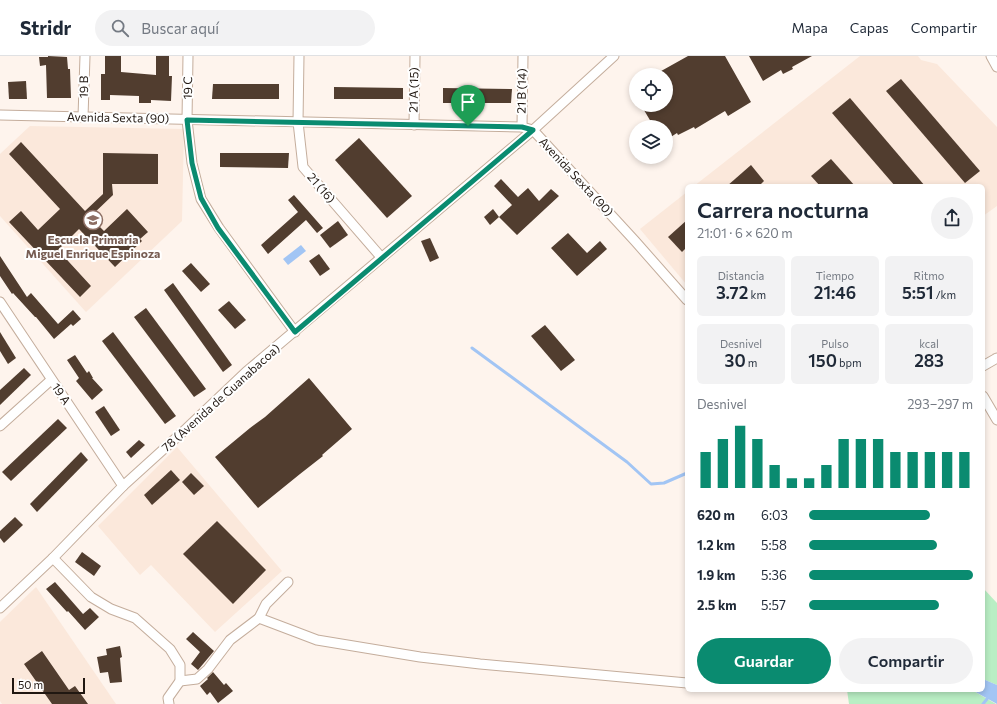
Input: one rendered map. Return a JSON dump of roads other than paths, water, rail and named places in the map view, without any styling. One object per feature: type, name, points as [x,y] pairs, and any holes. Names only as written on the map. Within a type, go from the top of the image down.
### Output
[{"type":"street","name":"19 B","points":[[83,117],[84,56]]},
{"type":"street","name":"19 C","points":[[188,56],[187,120],[192,163],[201,198],[218,228],[295,332]]},
{"type":"street","name":"21 (16)","points":[[300,56],[298,122],[303,167],[381,257]]},
{"type":"street","name":"21 A (15)","points":[[414,124],[415,56]]},
{"type":"street","name":"21 B (14)","points":[[522,127],[523,56]]},
{"type":"street","name":"78 (Avenida de Guanabacoa)","points":[[0,608],[53,558],[123,486],[246,372],[533,130],[614,56]]},
{"type":"street","points":[[992,56],[997,67]]},
{"type":"street","name":"Avenida Sexta (90)","points":[[0,116],[522,127],[533,130],[635,240],[685,298]]},
{"type":"street","name":"19 A","points":[[0,302],[123,486]]},
{"type":"street","points":[[985,365],[997,358]]},
{"type":"street","points":[[0,426],[51,380]]},
{"type":"street","points":[[985,399],[997,420]]},
{"type":"street","points":[[53,558],[91,597],[111,609],[135,618],[170,649],[180,665],[180,681],[168,698],[169,704]]},
{"type":"street","points":[[180,681],[197,679],[208,669],[230,640],[259,618],[266,604],[288,582]]},
{"type":"street","points":[[259,618],[317,640],[420,657],[488,665],[685,683]]},
{"type":"water","points":[[301,245],[306,251],[288,265],[283,259]]},
{"type":"water","points":[[985,680],[997,685],[997,704],[976,692],[985,692]]},
{"type":"waterway","points":[[472,348],[627,462],[651,484],[664,483],[685,474]]},
{"type":"waterway","points":[[983,704],[987,699]]},
{"type":"place","name":"Escuela Primaria Miguel Enrique Espinoza","points":[[93,220]]}]
